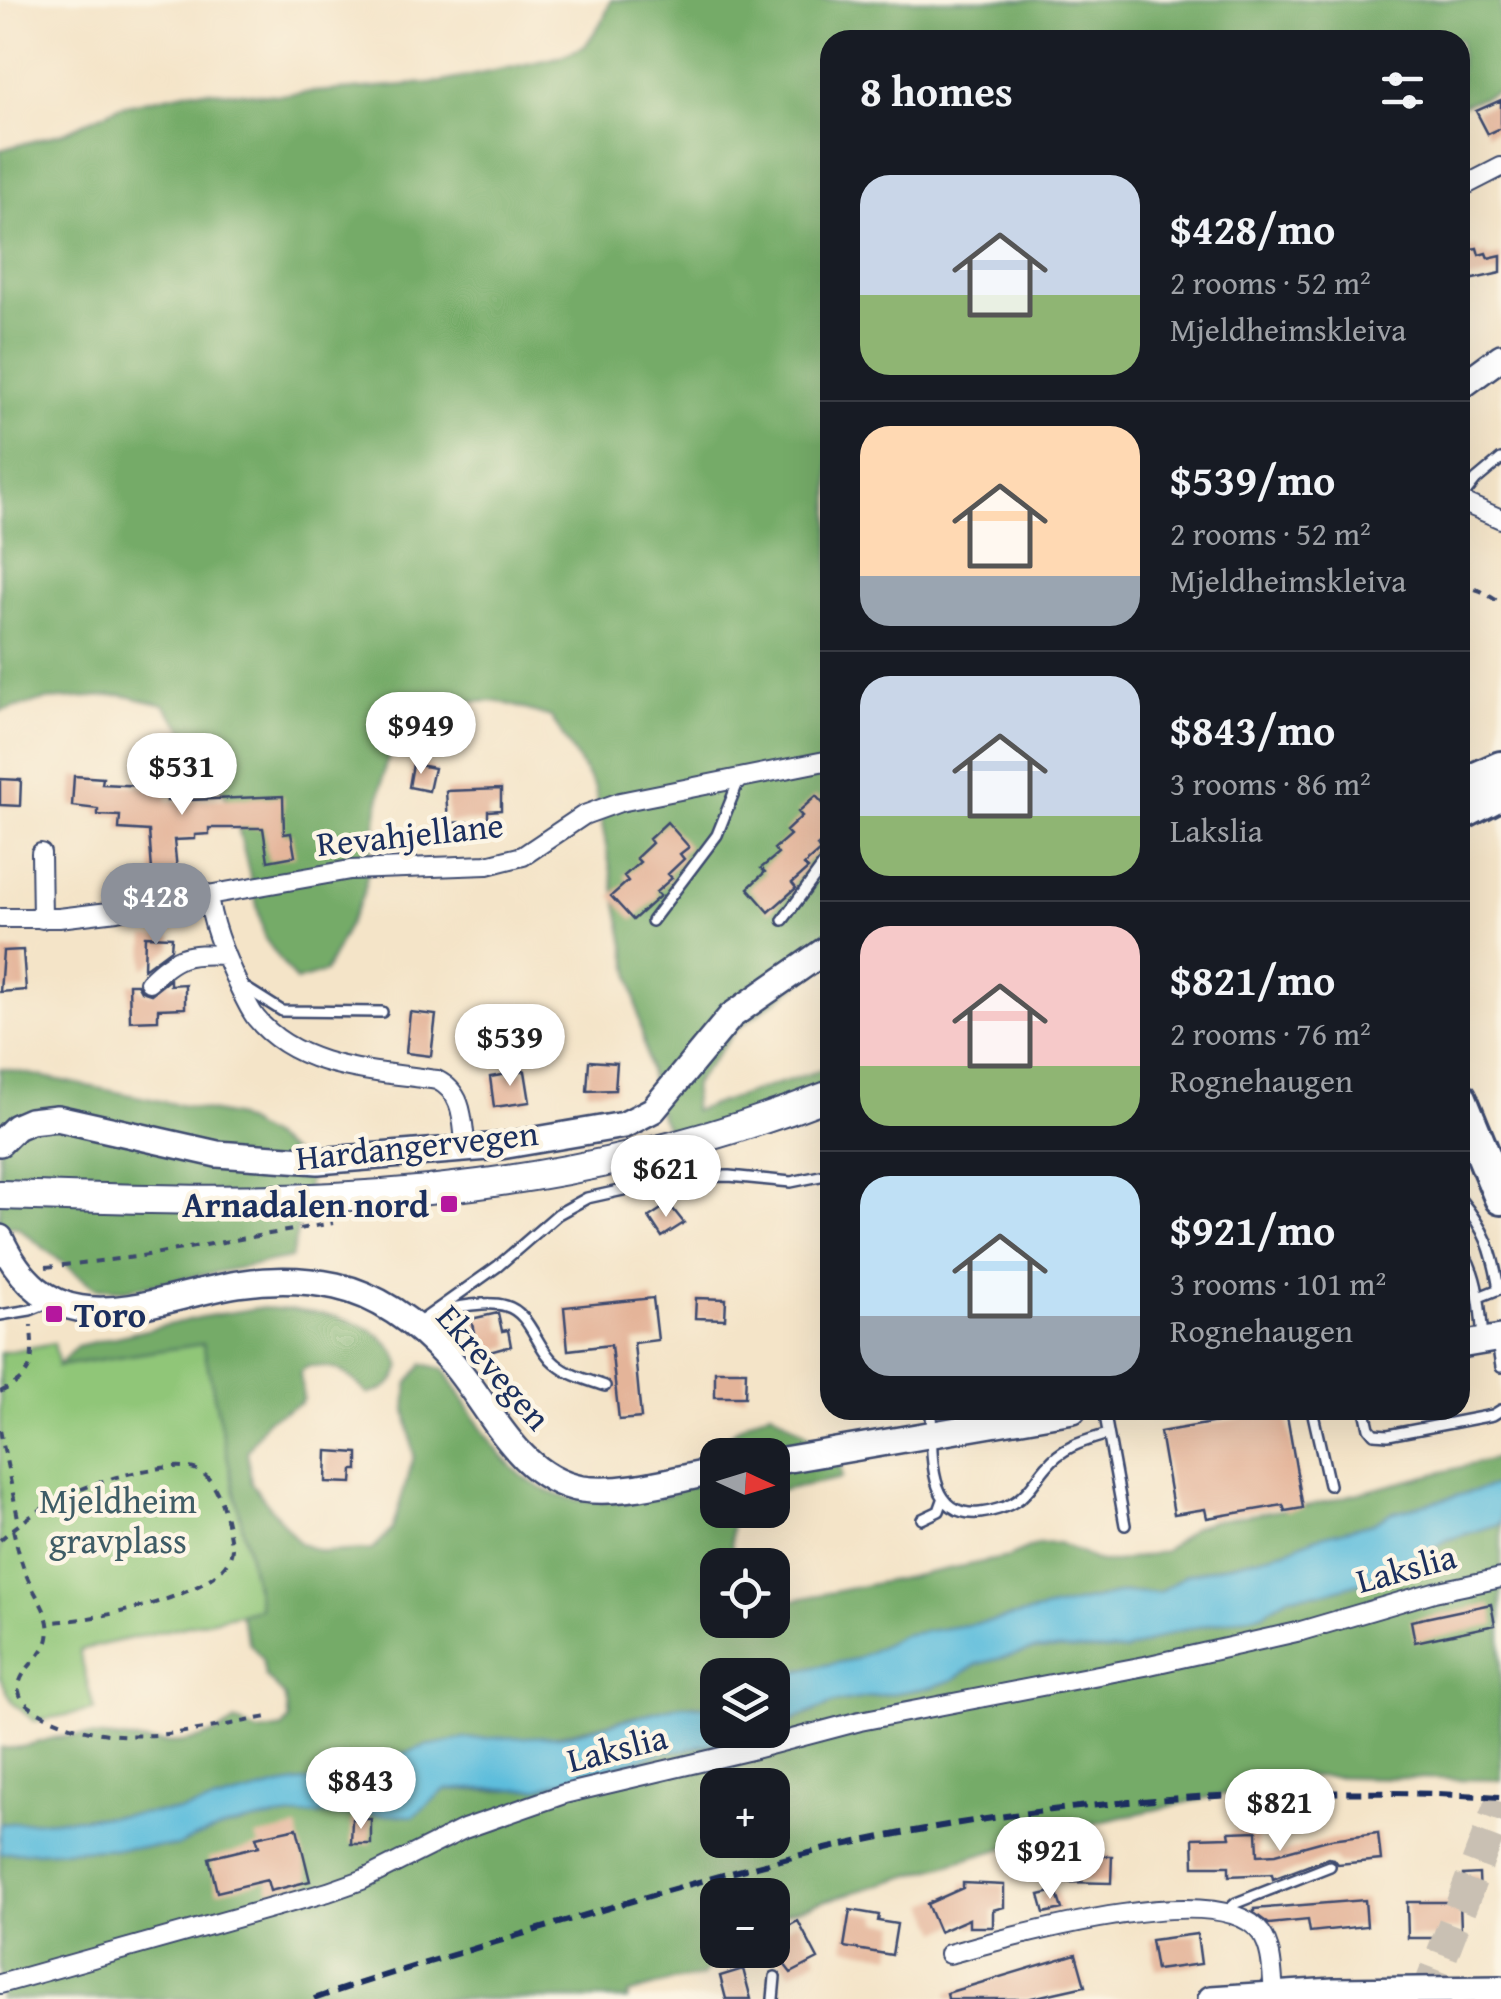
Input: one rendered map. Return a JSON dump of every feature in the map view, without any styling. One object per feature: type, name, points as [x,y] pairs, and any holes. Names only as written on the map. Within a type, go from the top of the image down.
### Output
[{"type":"highway","points":[[1470,782],[1501,768]]},
{"type":"highway","points":[[1470,809],[1501,793]]},
{"type":"highway","points":[[1470,1120],[1501,1198]]},
{"type":"main road","points":[[1470,380],[1501,357]]},
{"type":"main road","points":[[0,1144],[16,1127],[57,1118],[198,1150],[264,1158],[356,1160],[552,1140],[638,1120],[664,1098],[732,1016],[820,954]]},
{"type":"main road","name":"Hardangervegen","points":[[0,1195],[264,1199],[445,1189],[534,1176],[676,1146],[820,1098]]},
{"type":"main road","points":[[2,1245],[42,1306]]},
{"type":"main road","name":"Ekrevegen","points":[[42,1306],[106,1312],[234,1284],[299,1281],[356,1292],[424,1318],[450,1360],[521,1453],[554,1478],[580,1488],[614,1489],[700,1475]]},
{"type":"main road","points":[[790,1458],[932,1422]]},
{"type":"main road","points":[[1211,1999],[1274,1993],[1501,1988]]},
{"type":"street","points":[[1470,183],[1501,167]]},
{"type":"street","points":[[1470,505],[1501,519]]},
{"type":"street","name":"Revahjellane","points":[[0,918],[117,911],[350,870],[463,868],[506,862],[539,848],[600,808],[820,762]]},
{"type":"street","points":[[41,853],[42,918]]},
{"type":"street","points":[[208,894],[225,955],[254,1015],[270,1033],[292,1047],[344,1066],[437,1080],[449,1086],[460,1103],[466,1150]]},
{"type":"street","points":[[149,982],[169,962],[180,957],[225,955]]},
{"type":"street","name":"Lakslia","points":[[0,1984],[328,1892],[362,1880],[464,1829],[564,1794],[748,1752],[860,1721],[1145,1666],[1300,1631],[1418,1596],[1501,1578]]},
{"type":"street","points":[[949,1954],[1102,1916],[1180,1910],[1225,1913],[1251,1923],[1261,1932],[1270,1958],[1274,1993]]},
{"type":"lane","points":[[1470,488],[1501,459]]},
{"type":"lane","points":[[652,921],[717,835],[739,780]]},
{"type":"lane","points":[[783,920],[820,870]]},
{"type":"lane","points":[[238,982],[282,1011],[382,1012]]},
{"type":"lane","points":[[424,1318],[498,1266],[558,1214],[587,1198],[682,1178],[729,1176],[790,1182],[820,1176]]},
{"type":"lane","points":[[1470,1213],[1488,1236],[1500,1289],[1479,1297]]},
{"type":"lane","points":[[1470,1265],[1485,1341],[1501,1368]]},
{"type":"lane","points":[[424,1318],[494,1304],[509,1306],[521,1314],[553,1363],[571,1375],[605,1386]]},
{"type":"lane","points":[[0,1316],[42,1306]]},
{"type":"lane","points":[[1470,1419],[1501,1410]]},
{"type":"lane","points":[[1106,1420],[1125,1525]]},
{"type":"lane","points":[[1314,1420],[1329,1485]]},
{"type":"lane","points":[[1367,1420],[1374,1434],[1388,1435],[1467,1420]]},
{"type":"lane","points":[[932,1422],[935,1481],[943,1500],[955,1510],[971,1514],[1016,1501],[1057,1455],[1073,1445],[1108,1434]]},
{"type":"lane","points":[[922,1519],[939,1511],[943,1500]]},
{"type":"lane","points":[[1225,1913],[1236,1903],[1330,1866]]},
{"type":"lane","points":[[773,1999],[775,1977]]},
{"type":"path","points":[[1470,587],[1501,603]]},
{"type":"path","points":[[22,1272],[335,1223]]},
{"type":"path","points":[[0,1392],[18,1383],[33,1360],[42,1306]]},
{"type":"path","points":[[0,1430],[20,1523]]},
{"type":"path","points":[[0,1540],[59,1498],[98,1481],[170,1467],[186,1467],[207,1477],[230,1534],[231,1557],[218,1574],[141,1609],[100,1618],[48,1622]]},
{"type":"path","points":[[13,1529],[21,1561],[48,1622],[45,1647],[23,1674],[20,1691],[26,1704],[88,1732],[131,1737],[273,1716]]},
{"type":"green space","points":[[611,0],[1501,0],[1501,90],[1470,102],[1470,30],[820,30],[820,968],[737,1029],[694,1084],[693,1111],[820,1070],[820,1125],[761,1128],[678,1149],[656,1107],[595,788],[551,717],[498,701],[431,703],[402,725],[385,766],[364,893],[325,972],[296,981],[265,939],[235,814],[201,750],[164,705],[122,695],[46,700],[0,711],[0,150],[62,133],[118,107],[194,90],[276,95],[442,82],[559,57],[585,46]]},
{"type":"green space","points":[[0,1068],[233,1116],[268,1136],[312,1168],[291,1258],[124,1290],[95,1288],[17,1227],[0,1225]]},
{"type":"green space","points":[[258,1308],[319,1313],[361,1325],[392,1348],[401,1366],[396,1378],[379,1391],[367,1394],[341,1371],[307,1366],[300,1372],[303,1398],[299,1404],[267,1420],[247,1451],[251,1483],[300,1544],[323,1552],[372,1550],[392,1530],[414,1456],[406,1410],[408,1384],[423,1364],[444,1369],[511,1466],[555,1494],[584,1500],[658,1498],[679,1490],[700,1469],[700,1528],[731,1528],[732,1548],[700,1548],[700,1638],[790,1638],[790,1601],[1008,1557],[1038,1544],[1059,1543],[1099,1562],[1117,1562],[1165,1551],[1193,1528],[1211,1521],[1312,1505],[1501,1457],[1501,1484],[1391,1513],[1373,1523],[1314,1538],[1286,1551],[1186,1575],[1160,1592],[1122,1593],[993,1621],[903,1635],[856,1659],[790,1674],[790,1658],[700,1658],[700,1706],[681,1705],[543,1739],[465,1739],[426,1746],[338,1776],[181,1811],[0,1824],[0,1748],[84,1736],[170,1743],[192,1741],[236,1721],[258,1732],[283,1728],[289,1720],[284,1695],[265,1676],[262,1658],[249,1643],[240,1614],[260,1608],[203,1344],[58,1366],[77,1346]]},
{"type":"green space","name":"Mjeldheim gravplass","points":[[54,1343],[59,1366],[203,1343],[260,1609],[79,1650],[94,1710],[34,1721],[13,1703],[0,1677],[0,1353]]},
{"type":"green space","points":[[771,1411],[840,1462],[842,1478],[790,1489],[790,1438],[726,1438]]},
{"type":"green space","points":[[1501,1523],[1501,1780],[1304,1776],[1065,1830],[790,1911],[790,1878],[700,1878],[700,1968],[708,1968],[703,1976],[628,1994],[628,1999],[0,1999],[0,1853],[178,1846],[234,1826],[293,1816],[414,1816],[446,1789],[496,1791],[567,1783],[665,1752],[700,1746],[790,1748],[790,1722],[833,1703],[932,1687],[977,1664],[1037,1649],[1125,1651],[1174,1632],[1263,1613],[1289,1596],[1328,1592],[1366,1581],[1413,1561],[1447,1540]]},
{"type":"water","points":[[1501,1484],[1501,1523],[1447,1540],[1413,1561],[1366,1581],[1328,1592],[1289,1596],[1263,1613],[1174,1632],[1125,1651],[1037,1649],[977,1664],[932,1687],[833,1703],[790,1721],[790,1674],[797,1671],[856,1659],[903,1635],[993,1621],[1122,1593],[1160,1592],[1186,1575],[1286,1551],[1314,1538],[1373,1523],[1391,1513]]},
{"type":"water","points":[[681,1705],[700,1706],[700,1746],[665,1752],[536,1789],[446,1789],[414,1816],[294,1816],[234,1826],[178,1846],[0,1853],[0,1824],[181,1811],[338,1776],[426,1746],[465,1739],[563,1736]]},
{"type":"building","points":[[1501,100],[1501,128],[1488,134],[1476,111]]},
{"type":"building","points":[[1477,248],[1479,255],[1486,253],[1488,258],[1501,255],[1501,273],[1470,280],[1470,249]]},
{"type":"building","points":[[413,764],[434,768],[429,791],[409,787]]},
{"type":"building","points":[[74,776],[103,778],[102,784],[167,787],[167,801],[283,796],[284,834],[291,833],[295,856],[268,861],[263,828],[209,828],[209,834],[195,835],[195,839],[174,840],[178,880],[153,883],[149,831],[119,829],[120,816],[98,815],[98,809],[72,806]]},
{"type":"building","points":[[0,779],[21,780],[20,806],[0,805]]},
{"type":"building","points":[[501,789],[501,810],[488,811],[488,821],[448,823],[446,791]]},
{"type":"building","points":[[816,796],[820,800],[820,851],[792,883],[796,888],[769,912],[748,888],[765,872],[761,868],[778,854],[774,849],[790,835],[786,831],[802,816],[798,812]]},
{"type":"building","points":[[667,822],[689,847],[680,854],[684,859],[668,874],[672,878],[656,892],[660,896],[633,920],[611,896],[628,881],[624,876],[640,862],[636,858]]},
{"type":"building","points":[[145,936],[172,937],[171,949],[144,969]]},
{"type":"building","points":[[23,950],[26,990],[0,992],[3,951]]},
{"type":"building","points":[[170,979],[170,985],[185,984],[185,1008],[158,1009],[158,1020],[130,1021],[129,984],[137,984],[141,991],[151,994]]},
{"type":"building","points":[[410,1012],[436,1015],[431,1056],[406,1053]]},
{"type":"building","points":[[589,1061],[617,1063],[615,1090],[587,1091]]},
{"type":"building","points":[[525,1071],[530,1102],[494,1107],[490,1077]]},
{"type":"building","points":[[669,1204],[684,1223],[662,1237],[649,1217]]},
{"type":"building","points":[[653,1298],[658,1340],[634,1343],[641,1418],[619,1420],[611,1345],[568,1350],[564,1307]]},
{"type":"building","points":[[696,1298],[726,1299],[725,1319],[695,1318]]},
{"type":"building","points":[[498,1313],[502,1331],[508,1330],[511,1346],[479,1355],[471,1319]]},
{"type":"building","points":[[715,1371],[746,1371],[745,1397],[715,1397]]},
{"type":"building","points":[[1229,1420],[1288,1420],[1303,1508],[1285,1511],[1283,1505],[1207,1518],[1205,1509],[1174,1514],[1160,1432]]},
{"type":"building","points":[[327,1451],[358,1453],[358,1470],[353,1470],[352,1483],[326,1482]]},
{"type":"building","points":[[1491,1604],[1495,1625],[1415,1642],[1411,1621]]},
{"type":"building","points":[[352,1819],[371,1819],[371,1844],[351,1844]]},
{"type":"building","points":[[297,1828],[310,1881],[270,1891],[267,1880],[217,1892],[209,1858],[259,1846],[256,1837]]},
{"type":"building","points":[[1257,1831],[1258,1855],[1378,1833],[1381,1860],[1338,1864],[1328,1858],[1273,1879],[1272,1874],[1229,1876],[1229,1866],[1194,1866],[1193,1838],[1230,1837],[1229,1832]]},
{"type":"building","points":[[1067,1855],[1112,1856],[1111,1883],[1067,1882]]},
{"type":"building","points":[[1479,1874],[1480,1896],[1463,1896],[1463,1875]]},
{"type":"building","points":[[963,1883],[1004,1885],[1004,1907],[993,1910],[993,1927],[969,1927],[969,1919],[939,1932],[927,1904],[963,1888]]},
{"type":"building","points":[[1056,1891],[1062,1909],[1044,1913],[1039,1895]]},
{"type":"building","points":[[1365,1900],[1367,1926],[1310,1932],[1308,1920],[1269,1924],[1254,1913],[1254,1909]]},
{"type":"building","points":[[1407,1902],[1460,1902],[1461,1930],[1439,1930],[1439,1937],[1433,1938],[1408,1938]]},
{"type":"building","points":[[850,1910],[879,1915],[878,1921],[897,1924],[892,1955],[844,1947]]},
{"type":"building","points":[[798,1921],[818,1959],[791,1973],[787,1968],[790,1925]]},
{"type":"building","points":[[1197,1934],[1201,1964],[1156,1970],[1151,1940]]},
{"type":"building","points":[[1076,1954],[1085,1986],[1027,1999],[948,1999],[947,1993]]},
{"type":"building","points":[[743,1969],[751,1999],[726,1999],[720,1976]]},
{"type":"tunnel","points":[[1425,1999],[1501,1802]]},
{"type":"railway","points":[[314,1999],[709,1879],[912,1831],[1164,1799],[1333,1793],[1501,1797]]},
{"type":"place","name":"Arnadalen nord","points":[[449,1204]]},
{"type":"place","name":"Toro","points":[[54,1314]]}]
